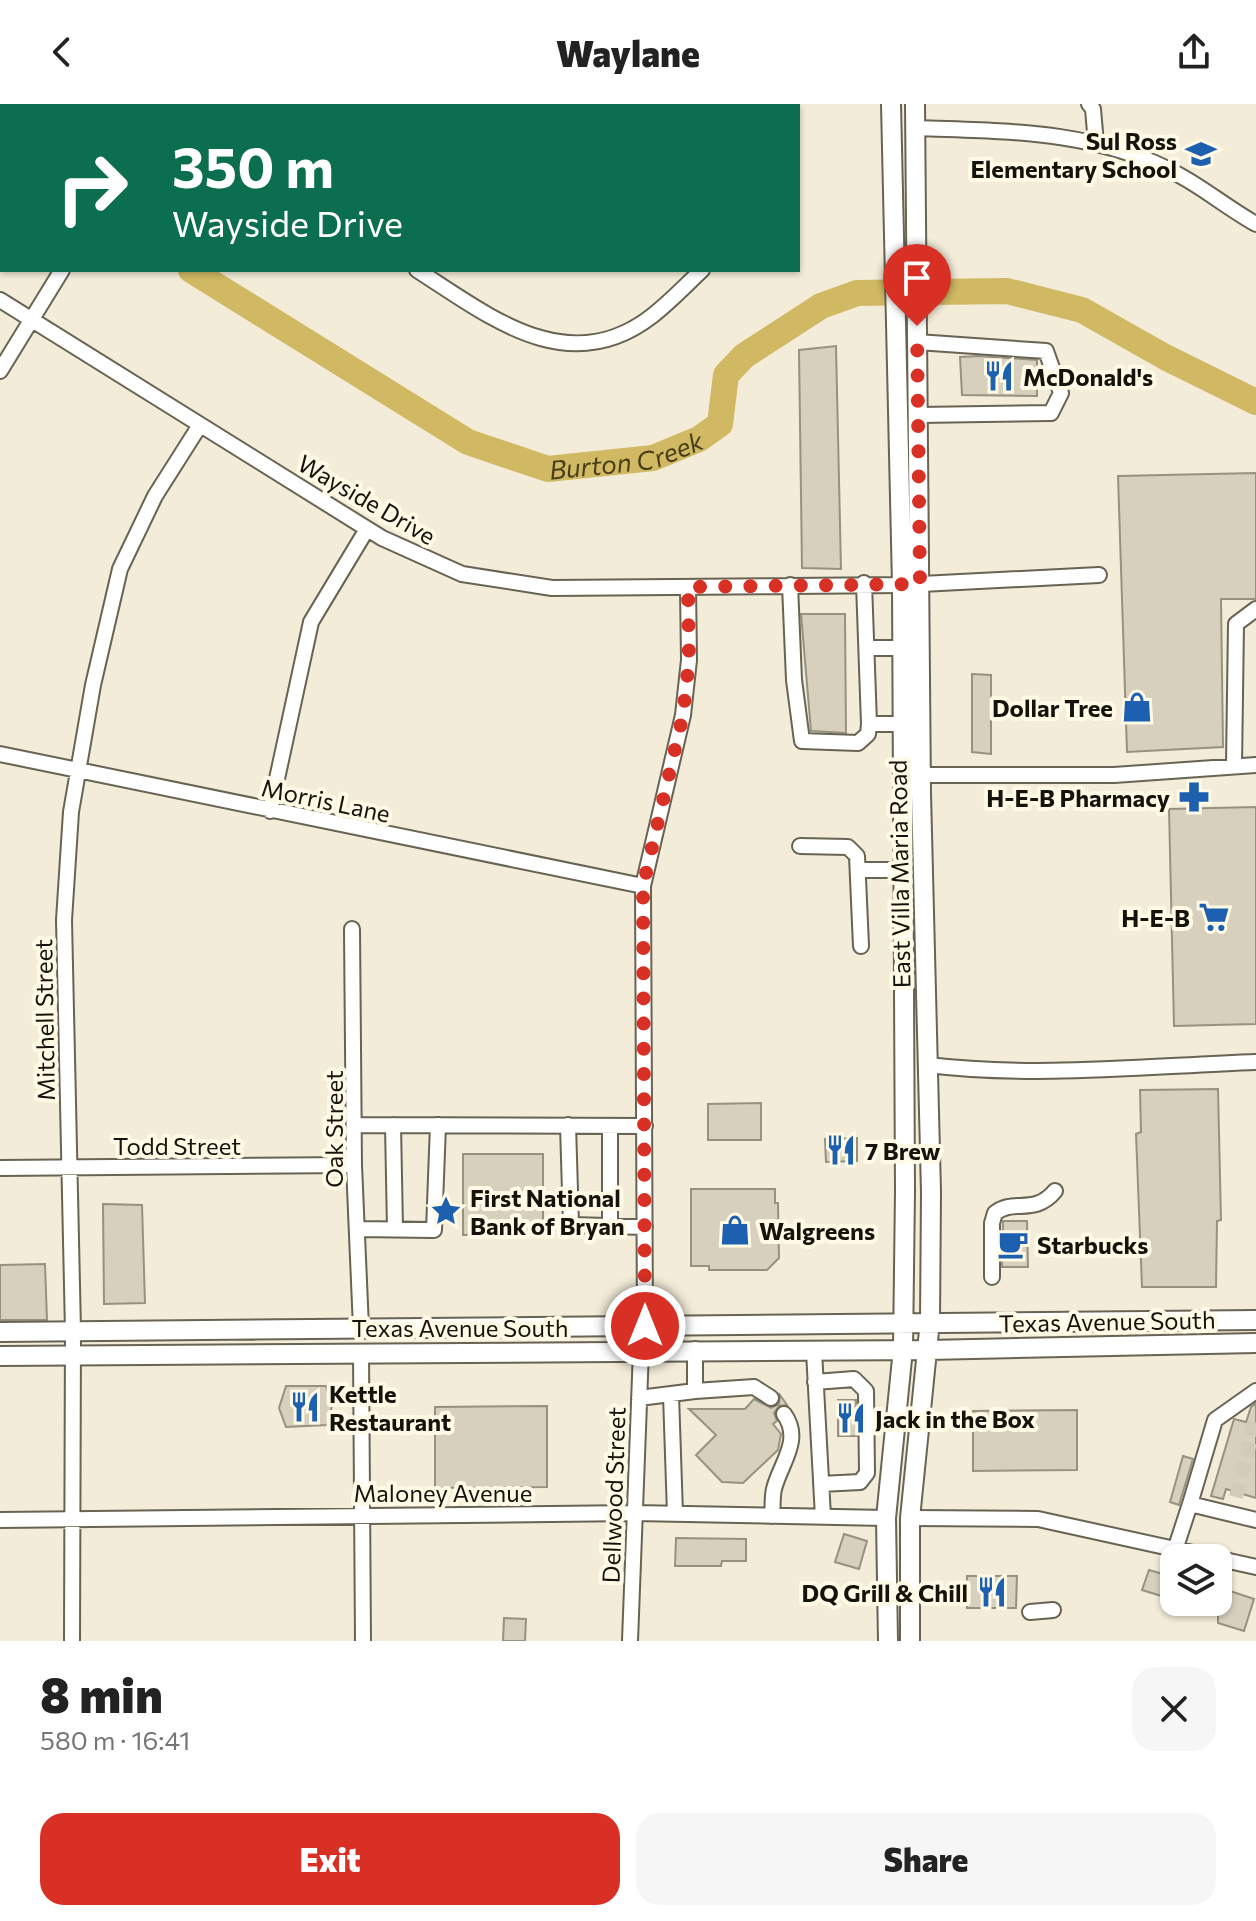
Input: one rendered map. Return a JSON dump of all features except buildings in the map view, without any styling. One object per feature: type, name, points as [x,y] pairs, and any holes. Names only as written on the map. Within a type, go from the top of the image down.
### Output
[{"type":"main road","name":"East Villa Maria Road","points":[[891,104],[894,310],[921,775],[928,1065],[930,1321],[910,1518],[910,1641]]},
{"type":"main road","name":"East Villa Maria Road","points":[[888,1641],[886,1518],[904,1322],[902,648],[911,584],[919,415],[915,104]]},
{"type":"main road","name":"Texas Avenue South","points":[[0,1332],[1256,1320]]},
{"type":"main road","name":"Texas Avenue South","points":[[0,1356],[695,1349],[928,1350],[1256,1343]]},
{"type":"street","points":[[1089,104],[1093,109],[1096,144]]},
{"type":"street","points":[[915,128],[1015,133],[1096,144],[1146,159],[1179,175],[1256,224]]},
{"type":"street","points":[[0,371],[61,272]]},
{"type":"street","points":[[420,272],[506,327],[537,339],[563,343],[589,343],[623,333],[650,317],[700,272]]},
{"type":"street","name":"Wayside Drive","points":[[0,300],[367,529],[462,574],[521,586],[688,587],[911,584],[1099,575]]},
{"type":"street","points":[[917,342],[1046,351],[1061,393],[1051,413],[919,415]]},
{"type":"street","name":"Mitchell Street","points":[[72,1641],[73,1331],[64,920],[77,769],[120,569],[155,496],[200,425]]},
{"type":"street","points":[[270,811],[311,622],[367,529]]},
{"type":"street","points":[[790,585],[794,680],[802,741],[858,743],[868,734],[869,724],[864,583]]},
{"type":"street","points":[[645,1326],[643,886],[683,715],[689,660],[688,587]]},
{"type":"street","points":[[1234,765],[1236,624],[1256,609]]},
{"type":"street","points":[[867,648],[902,648]]},
{"type":"street","points":[[869,724],[902,724]]},
{"type":"street","name":"Morris Lane","points":[[0,754],[643,886]]},
{"type":"street","points":[[921,775],[1114,775],[1256,765]]},
{"type":"street","points":[[800,846],[848,847],[857,856],[861,946]]},
{"type":"street","points":[[859,870],[901,870]]},
{"type":"street","name":"Oak Street","points":[[352,929],[357,1125],[354,1165],[361,1328]]},
{"type":"street","points":[[928,1065],[971,1070],[1065,1071],[1256,1062]]},
{"type":"street","points":[[357,1125],[645,1126]]},
{"type":"street","points":[[393,1125],[395,1229]]},
{"type":"street","points":[[357,1229],[434,1230],[438,1125]]},
{"type":"street","points":[[568,1125],[571,1225],[645,1227]]},
{"type":"street","points":[[610,1126],[610,1226]]},
{"type":"street","name":"Todd Street","points":[[0,1168],[354,1165]]},
{"type":"street","points":[[992,1277],[992,1223],[995,1213],[1003,1208],[1040,1205],[1055,1191]]},
{"type":"street","points":[[695,1349],[695,1391]]},
{"type":"street","name":"Dellwood Street","points":[[630,1641],[641,1350]]},
{"type":"street","points":[[814,1351],[823,1517]]},
{"type":"street","points":[[361,1352],[363,1641]]},
{"type":"street","points":[[815,1382],[854,1379],[866,1391],[867,1473],[860,1482],[821,1484]]},
{"type":"street","points":[[639,1398],[754,1387],[771,1398]]},
{"type":"street","points":[[1177,1544],[1215,1420],[1256,1394]]},
{"type":"street","points":[[671,1395],[675,1514]]},
{"type":"street","points":[[772,1516],[774,1487],[789,1456],[791,1432],[784,1414]]},
{"type":"street","points":[[1231,1514],[1236,1497]]},
{"type":"street","points":[[1190,1504],[1256,1520]]},
{"type":"street","name":"Maloney Avenue","points":[[0,1520],[635,1513],[886,1518]]},
{"type":"street","points":[[910,1518],[1038,1519],[1161,1544]]},
{"type":"street","points":[[1232,1561],[1256,1567]]},
{"type":"street","points":[[1030,1612],[1053,1610]]},
{"type":"waterway","name":"Burton Creek","points":[[194,272],[468,442],[548,469],[653,458],[699,439],[720,424],[726,375],[744,356],[821,306],[857,293],[1007,291],[1082,310],[1165,357],[1256,402]]},
{"type":"tunnel","points":[[1236,1497],[1256,1419]]},
{"type":"place","name":"Sul Ross Elementary School","points":[[1201,154]]},
{"type":"place","name":"McDonald's","points":[[999,376]]},
{"type":"place","name":"Dollar Tree","points":[[1137,707]]},
{"type":"place","name":"H-E-B Pharmacy","points":[[1194,797]]},
{"type":"place","name":"H-E-B","points":[[1214,917]]},
{"type":"place","name":"7 Brew","points":[[841,1150]]},
{"type":"place","name":"First National Bank of Bryan","points":[[446,1211]]},
{"type":"place","name":"Walgreens","points":[[735,1230]]},
{"type":"place","name":"Starbucks","points":[[1013,1244]]},
{"type":"place","name":"Kettle Restaurant","points":[[305,1407]]},
{"type":"place","name":"Jack in the Box","points":[[851,1418]]},
{"type":"place","name":"DQ Grill & Chill","points":[[992,1592]]},
{"type":"route","points":[[645,1326],[643,886],[683,715],[689,660],[688,587],[920,584],[917,326]]}]
